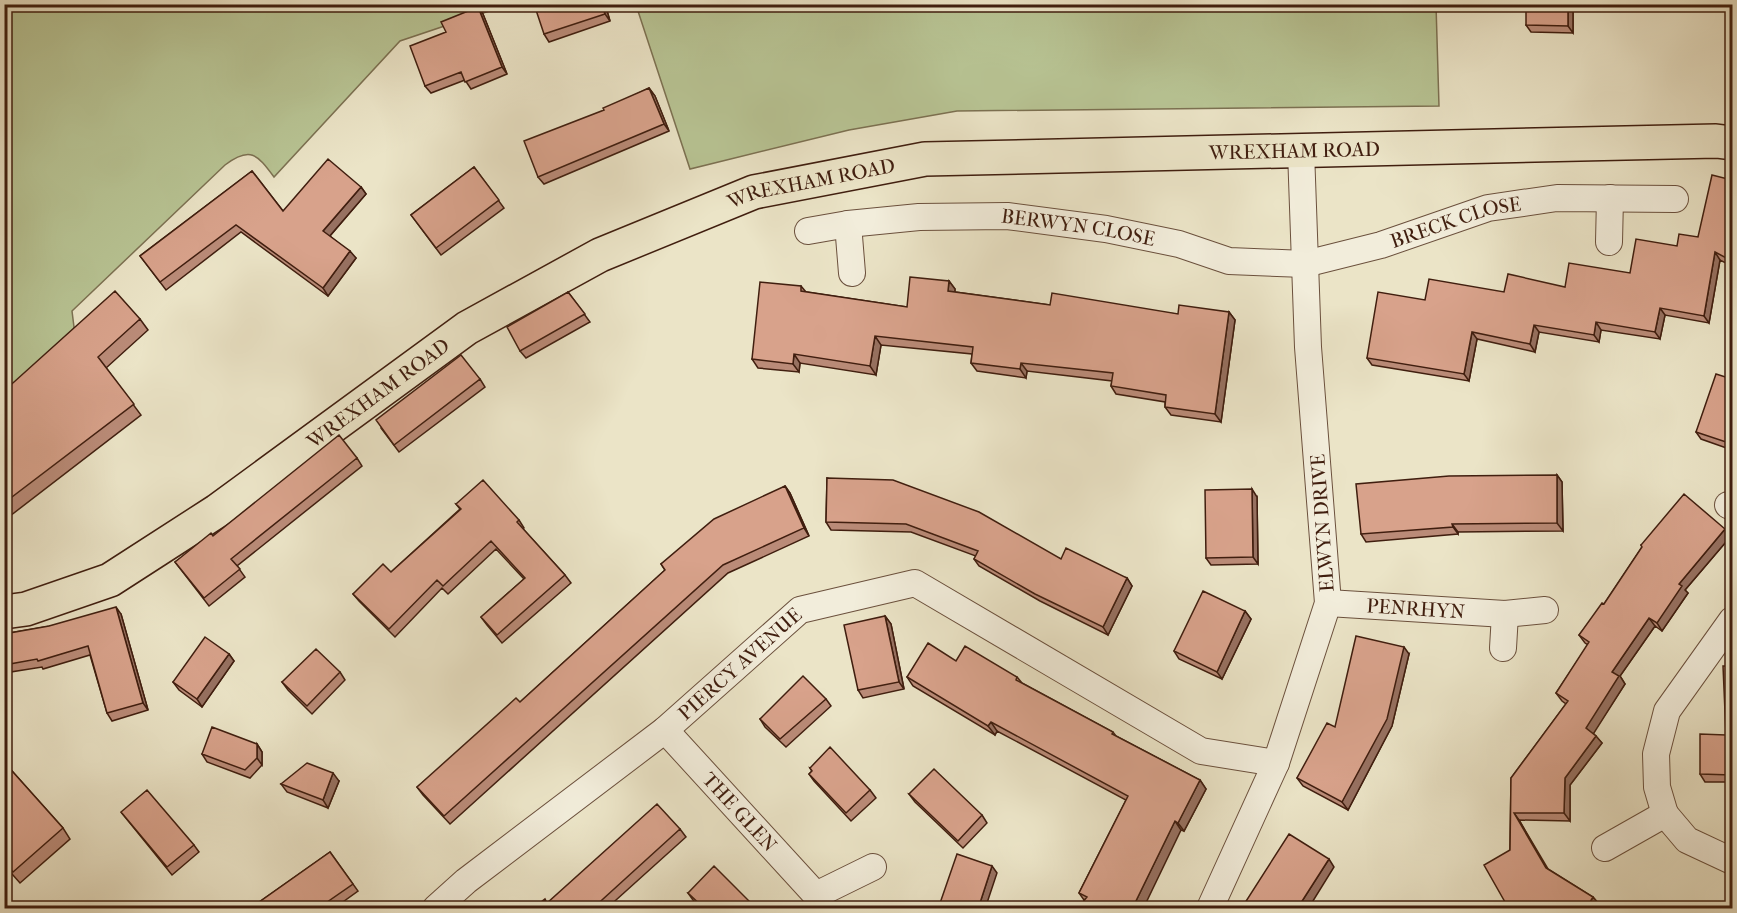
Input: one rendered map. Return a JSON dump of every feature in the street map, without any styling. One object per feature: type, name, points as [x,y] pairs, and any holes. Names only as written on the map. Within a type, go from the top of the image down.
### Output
[{"type":"main road","name":"WREXHAM ROAD","points":[[4,612],[26,609],[110,580],[218,511],[467,327],[600,255],[754,192],[925,159],[1716,141],[1732,144]]},
{"type":"street","name":"ELWYN DRIVE","points":[[1210,909],[1276,763],[1328,603],[1308,347],[1300,151]]},
{"type":"street","name":"BRECK CLOSE","points":[[1305,264],[1381,245],[1488,208],[1557,198],[1675,200]]},
{"type":"street","points":[[1609,242],[1610,198]]},
{"type":"street","name":"BERWYN CLOSE","points":[[808,231],[848,224],[919,217],[1006,216],[1106,229],[1179,244],[1229,261],[1305,264]]},
{"type":"street","points":[[848,224],[852,273]]},
{"type":"street","name":"PIERCY AVENUE","points":[[436,909],[466,881],[665,730],[800,610],[915,583],[1201,751],[1276,763]]},
{"type":"street","name":"PENRHYN","points":[[1328,603],[1505,614],[1545,610]]},
{"type":"street","points":[[1503,648],[1505,614]]},
{"type":"street","points":[[1732,620],[1667,711],[1656,754],[1657,787],[1665,814],[1687,840],[1732,861]]},
{"type":"street","name":"THE GLEN","points":[[665,730],[809,902],[873,867]]},
{"type":"street","points":[[1605,848],[1665,814]]},
{"type":"green space","points":[[5,5],[507,5],[400,41],[274,177],[258,158],[252,155],[241,156],[225,165],[72,311],[75,335],[5,400]]},
{"type":"green space","points":[[636,5],[1436,5],[1439,106],[957,111],[849,130],[690,169]]},
{"type":"building","points":[[534,4],[602,4],[605,14],[544,34]]},
{"type":"building","points":[[1526,4],[1568,4],[1568,26],[1526,25]]},
{"type":"building","points":[[478,7],[502,67],[465,82],[461,72],[425,86],[410,46],[446,32],[441,22]]},
{"type":"building","points":[[649,88],[664,124],[538,177],[524,141],[604,110],[603,108]]},
{"type":"building","points":[[328,159],[361,187],[323,231],[350,251],[323,288],[236,225],[160,282],[140,256],[252,171],[283,211]]},
{"type":"building","points":[[474,167],[499,200],[436,248],[411,215]]},
{"type":"building","points":[[1712,175],[1732,180],[1732,261],[1715,252],[1704,316],[1660,308],[1655,332],[1596,322],[1594,335],[1534,325],[1530,344],[1472,332],[1464,374],[1367,358],[1378,292],[1425,300],[1429,279],[1504,292],[1508,274],[1565,287],[1569,263],[1630,273],[1636,239],[1677,246],[1679,234],[1698,237]]},
{"type":"building","points":[[910,277],[949,281],[948,291],[1050,305],[1052,293],[1178,314],[1179,305],[1229,312],[1215,414],[1165,407],[1166,395],[1111,386],[1113,373],[1021,363],[1020,369],[971,363],[973,347],[875,336],[870,366],[794,354],[793,364],[752,359],[760,282],[801,286],[801,291],[907,307]]},
{"type":"building","points":[[115,291],[140,319],[98,357],[134,404],[4,503],[4,391]]},
{"type":"building","points":[[568,292],[585,314],[520,351],[507,327]]},
{"type":"building","points":[[461,355],[480,379],[394,445],[376,420]]},
{"type":"building","points":[[1716,374],[1732,379],[1732,444],[1696,432]]},
{"type":"building","points":[[339,435],[357,458],[231,559],[240,569],[204,598],[175,562],[211,533],[213,536]]},
{"type":"building","points":[[1557,475],[1557,523],[1452,524],[1453,527],[1361,534],[1356,484],[1449,476]]},
{"type":"building","points":[[827,478],[893,480],[979,512],[1061,559],[1066,548],[1127,578],[1103,627],[1035,594],[974,559],[978,551],[906,524],[826,522]]},
{"type":"building","points":[[483,480],[565,575],[497,635],[481,617],[525,578],[491,541],[443,586],[437,580],[389,629],[353,594],[383,564],[391,572],[461,509],[456,504]]},
{"type":"building","points":[[785,486],[804,528],[723,565],[444,816],[417,787],[516,698],[520,702],[665,570],[661,564],[714,519]]},
{"type":"building","points":[[1252,489],[1253,557],[1206,558],[1205,490]]},
{"type":"building","points":[[1684,494],[1725,529],[1679,584],[1682,586],[1657,623],[1649,618],[1612,672],[1619,676],[1586,728],[1596,736],[1565,778],[1564,813],[1514,813],[1546,868],[1593,897],[1586,909],[1509,909],[1484,865],[1510,850],[1511,778],[1568,701],[1556,693],[1589,642],[1579,635],[1602,603],[1604,604],[1642,547],[1641,545]]},
{"type":"building","points":[[1203,591],[1245,611],[1217,672],[1174,651]]},
{"type":"building","points":[[116,607],[143,703],[107,713],[88,646],[38,661],[37,659],[4,665],[4,634],[49,626]]},
{"type":"building","points":[[885,616],[899,682],[858,690],[844,625]]},
{"type":"building","points":[[1356,636],[1404,647],[1387,719],[1342,802],[1297,778],[1327,723],[1335,727]]},
{"type":"building","points":[[205,637],[229,654],[197,699],[173,682]]},
{"type":"building","points":[[928,643],[956,661],[965,646],[1017,677],[1016,680],[1200,780],[1178,823],[1175,821],[1132,909],[1077,909],[1087,897],[1079,893],[1128,796],[991,722],[988,726],[907,677]]},
{"type":"building","points":[[316,649],[340,672],[307,706],[282,682]]},
{"type":"building","points":[[1723,666],[1732,666],[1732,775],[1700,774],[1700,734],[1726,735]]},
{"type":"building","points":[[803,676],[826,699],[780,739],[760,719]]},
{"type":"building","points":[[212,727],[257,744],[257,758],[245,770],[202,754]]},
{"type":"building","points":[[830,747],[870,790],[846,813],[809,774],[812,771],[810,768]]},
{"type":"building","points":[[4,762],[63,828],[13,872],[4,863]]},
{"type":"building","points":[[307,763],[333,773],[323,800],[281,784]]},
{"type":"building","points":[[934,769],[982,815],[958,841],[909,794]]},
{"type":"building","points":[[147,790],[194,845],[167,867],[121,812]]},
{"type":"building","points":[[657,804],[680,829],[592,909],[532,909],[545,899],[547,903]]},
{"type":"building","points":[[1289,834],[1329,859],[1297,909],[1241,909]]},
{"type":"building","points":[[330,852],[353,884],[317,909],[243,909],[249,904],[252,907]]},
{"type":"building","points":[[957,854],[992,866],[978,909],[938,909]]},
{"type":"building","points":[[714,866],[753,905],[750,909],[705,909],[688,893]]}]
